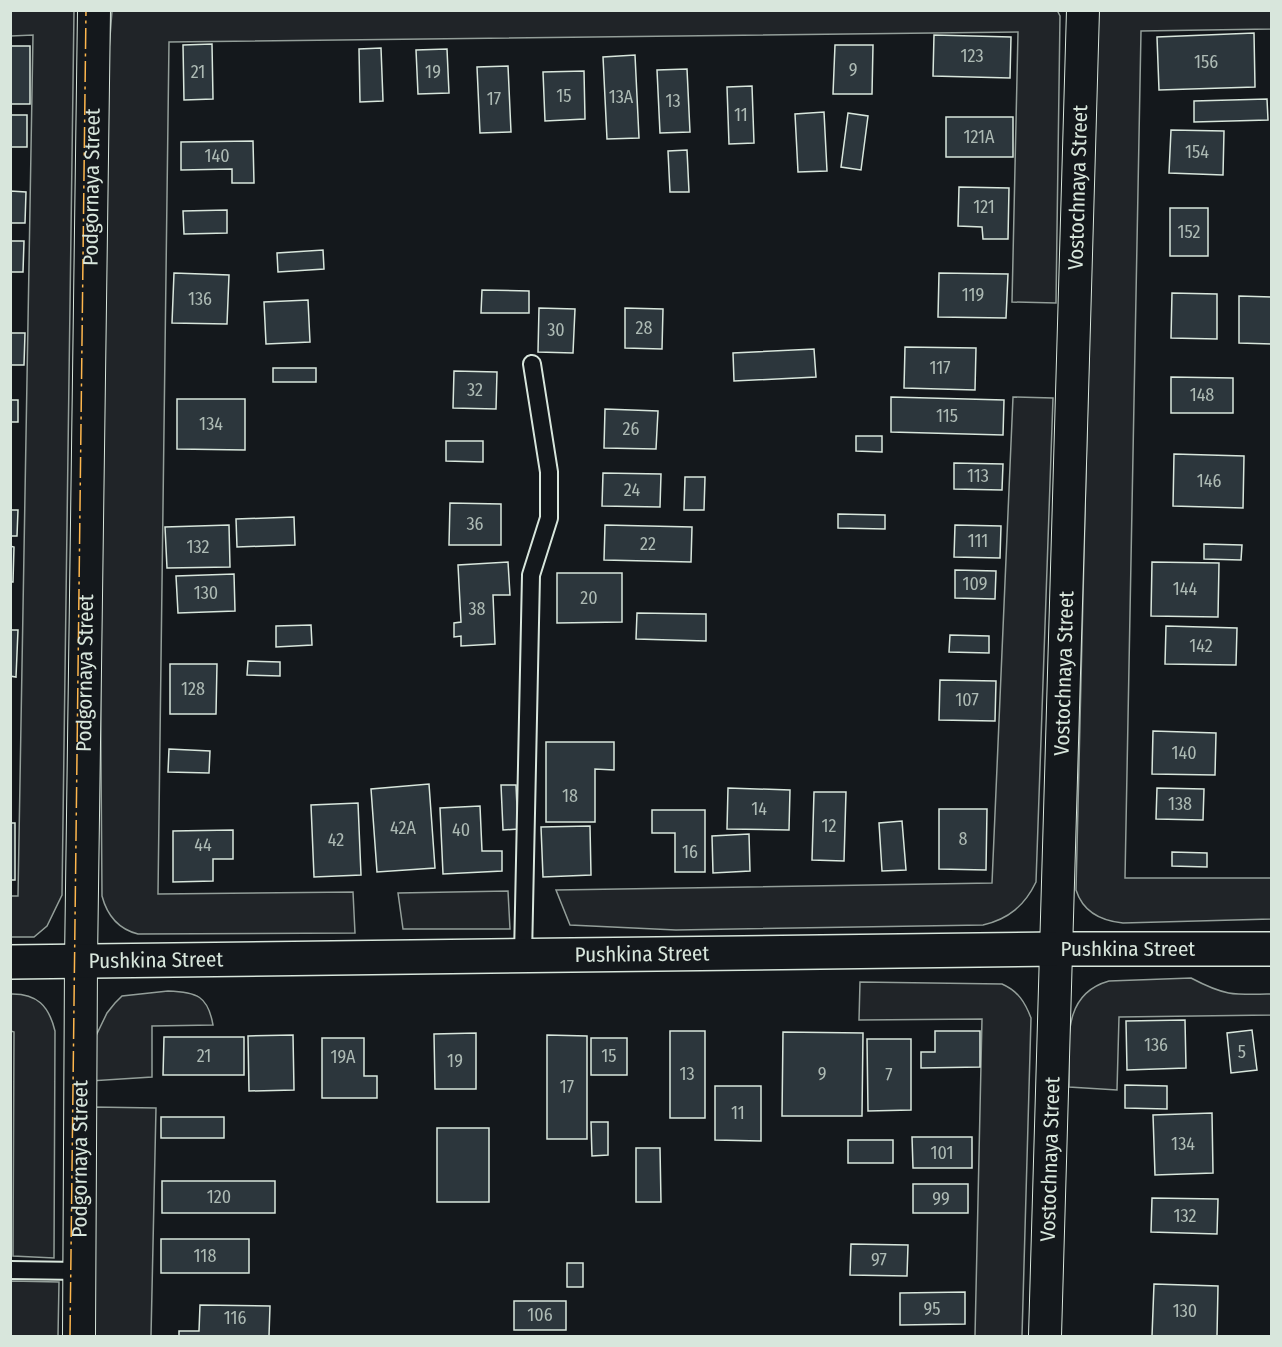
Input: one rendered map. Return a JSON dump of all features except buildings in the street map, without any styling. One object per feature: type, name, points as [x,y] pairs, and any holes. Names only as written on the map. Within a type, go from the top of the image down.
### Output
[{"type":"main road","name":"Pushkina Street","points":[[10,962],[1057,949],[1272,949]]},
{"type":"street","name":"Podgornaya Street","points":[[79,1336],[81,962],[94,10]]},
{"type":"street","name":"Vostochnaya Street","points":[[1045,1336],[1083,10]]},
{"type":"lane","points":[[523,956],[531,575],[549,518],[549,472],[532,364]]},
{"type":"lane","points":[[10,1270],[80,1271]]},
{"type":"shaded area","points":[[1057,10],[1060,16],[1056,303],[1012,302],[1018,32],[169,42],[158,894],[353,892],[355,933],[138,934],[125,929],[114,920],[102,896],[99,495],[102,141],[112,11]]},
{"type":"shaded area","points":[[10,11],[74,11],[62,895],[47,926],[34,937],[10,937],[11,896],[18,896],[33,35],[11,36]]},
{"type":"shaded area","points":[[1097,11],[1271,11],[1271,29],[1141,31],[1125,878],[1271,878],[1271,919],[1115,922],[1088,910],[1076,890]]},
{"type":"shaded area","points":[[1013,397],[1053,398],[1036,882],[1027,898],[1008,915],[983,925],[676,930],[570,925],[556,890],[992,883]]},
{"type":"shaded area","points":[[508,891],[510,929],[403,929],[398,893]]},
{"type":"shaded area","points":[[1191,978],[1230,993],[1271,994],[1271,1015],[1119,1017],[1117,1090],[1069,1087],[1071,1024],[1082,998],[1093,988],[1109,981]]},
{"type":"shaded area","points":[[860,982],[1002,984],[1017,994],[1029,1012],[1031,1018],[1022,1336],[975,1336],[982,1019],[859,1020]]},
{"type":"shaded area","points":[[168,991],[200,997],[208,1008],[213,1025],[152,1026],[152,1077],[90,1081],[92,1044],[107,1013],[115,1003],[122,996]]},
{"type":"shaded area","points":[[10,994],[28,996],[40,1003],[49,1015],[55,1031],[54,1258],[13,1256],[14,1032],[11,1031]]},
{"type":"shaded area","points":[[93,1107],[156,1108],[151,1336],[88,1336]]},
{"type":"shaded area","points":[[11,1281],[59,1282],[58,1336],[11,1336]]},
{"type":"power","points":[[70,1336],[86,10]]}]
